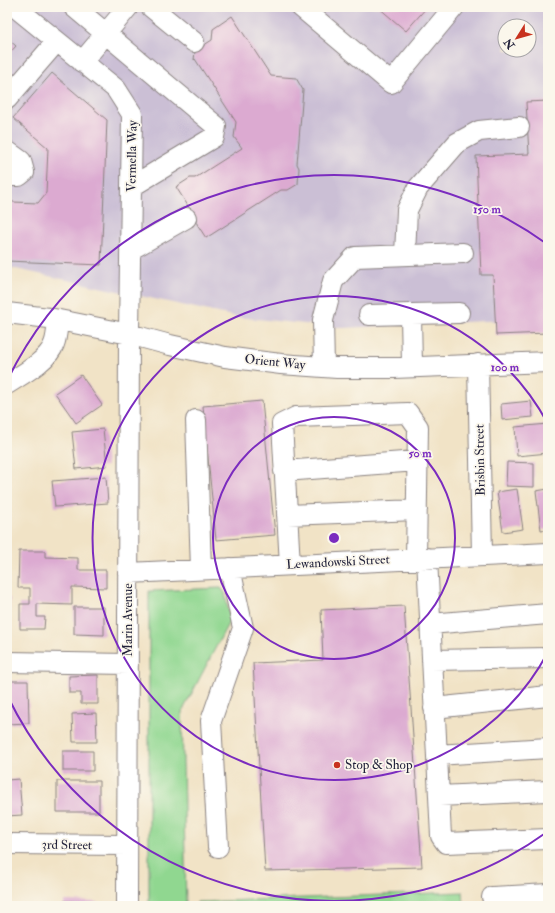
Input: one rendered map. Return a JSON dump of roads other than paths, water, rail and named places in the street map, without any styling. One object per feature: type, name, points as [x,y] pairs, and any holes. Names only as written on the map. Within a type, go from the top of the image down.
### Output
[{"type":"street","name":"Vermella Way","points":[[15,7],[116,89],[132,114],[129,334]]},
{"type":"street","points":[[74,7],[216,126],[214,137],[131,187]]},
{"type":"street","points":[[82,62],[128,7]]},
{"type":"street","points":[[151,7],[194,42]]},
{"type":"street","points":[[301,7],[391,84],[454,7]]},
{"type":"street","points":[[7,99],[57,41]]},
{"type":"street","points":[[405,255],[407,210],[418,188],[457,143],[479,131],[519,127]]},
{"type":"street","points":[[7,151],[21,161],[24,172],[19,176],[7,176]]},
{"type":"street","points":[[130,250],[186,218]]},
{"type":"street","points":[[324,367],[323,320],[333,281],[355,257],[463,253]]},
{"type":"street","name":"Orient Way","points":[[7,313],[58,320],[129,334],[170,346],[225,357],[281,364],[324,367],[380,368],[548,362]]},
{"type":"street","points":[[369,315],[459,313]]},
{"type":"street","points":[[410,314],[412,367]]},
{"type":"street","points":[[7,384],[28,371],[48,354],[54,345],[58,320]]},
{"type":"street","name":"Marin Avenue","points":[[127,906],[129,334]]},
{"type":"street","name":"Brisbin Street","points":[[478,364],[482,555]]},
{"type":"street","points":[[290,565],[282,424],[296,417],[408,413],[418,427],[416,510],[430,624],[441,836],[446,843],[548,839]]},
{"type":"street","points":[[196,420],[201,569]]},
{"type":"street","points":[[284,471],[417,461]]},
{"type":"street","points":[[287,515],[416,510]]},
{"type":"street","name":"Lewandowski Street","points":[[128,573],[548,553]]},
{"type":"street","points":[[218,847],[211,721],[243,628],[230,568]]},
{"type":"street","points":[[430,624],[548,614]]},
{"type":"street","points":[[432,660],[548,658]]},
{"type":"street","points":[[7,662],[128,664]]},
{"type":"street","points":[[434,708],[548,696]]},
{"type":"street","points":[[437,755],[548,748]]},
{"type":"street","points":[[438,796],[548,791]]},
{"type":"street","name":"3rd Street","points":[[7,844],[127,845]]},
{"type":"street","points":[[492,897],[548,894]]},
{"type":"place","name":"Stop & Shop","points":[[337,765]]}]
